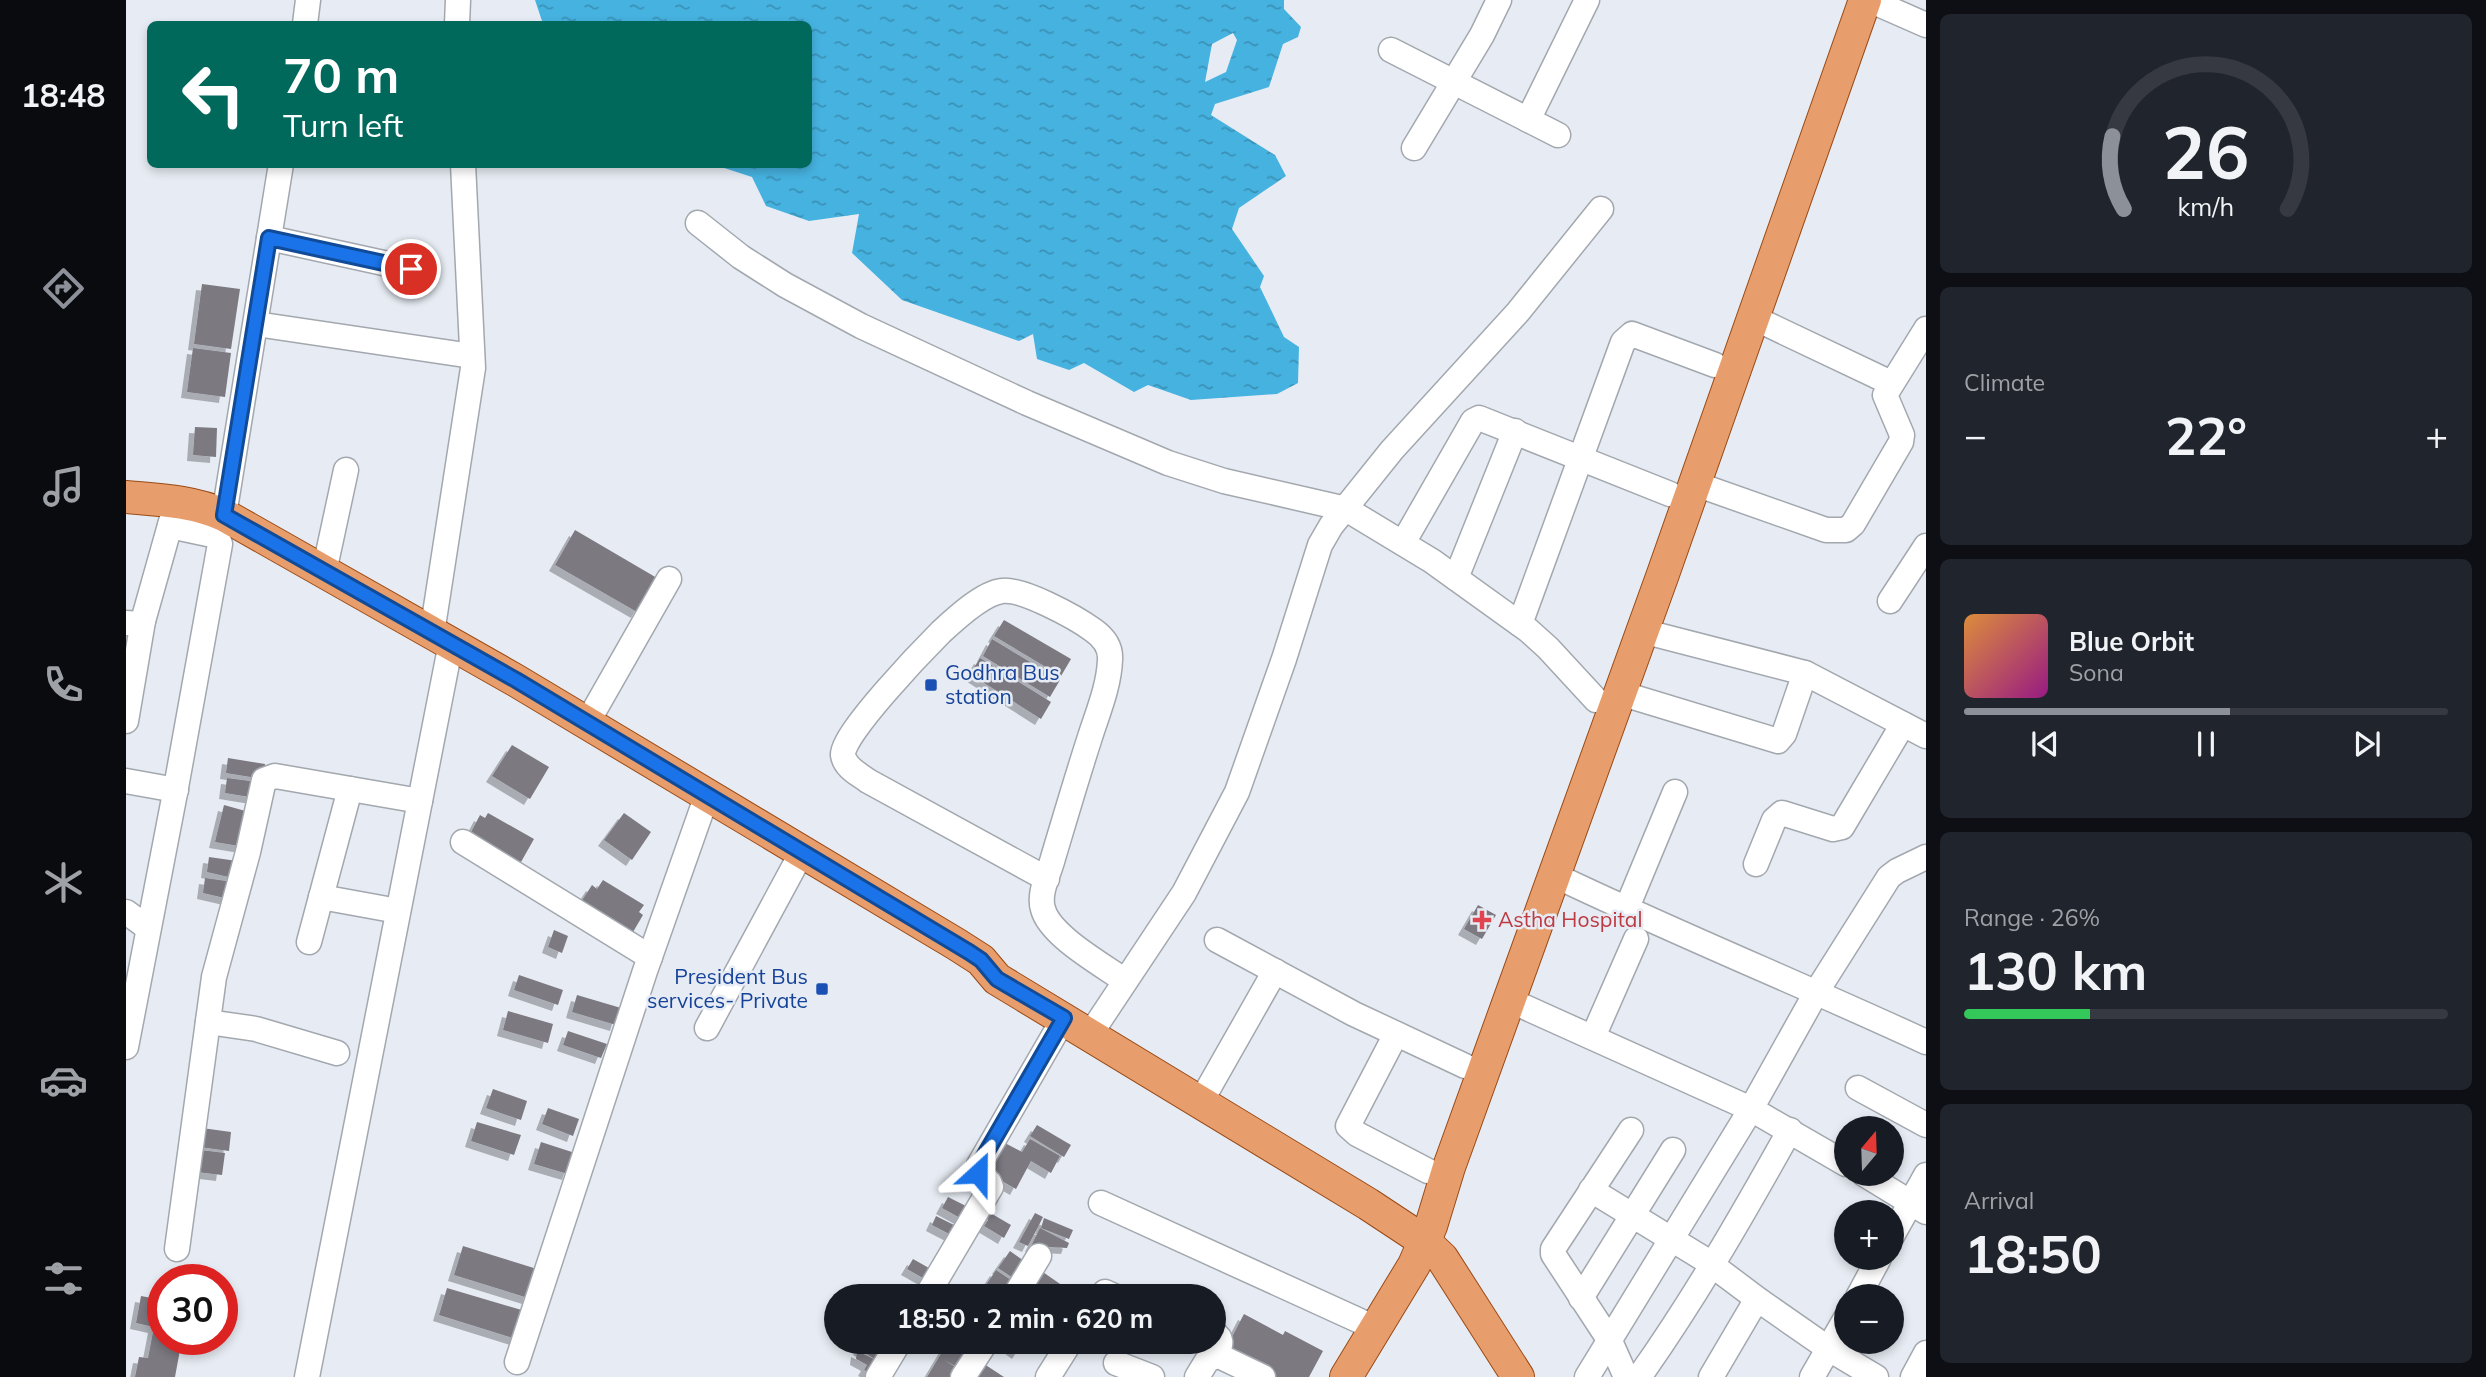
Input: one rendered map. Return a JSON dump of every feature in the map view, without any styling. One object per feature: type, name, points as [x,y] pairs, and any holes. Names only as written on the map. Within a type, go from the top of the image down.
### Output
[{"type":"main road","points":[[1331,1377],[1360,1321],[1419,1228],[1449,1167],[1554,875],[1608,696],[1642,631],[1715,365],[1844,0]]},
{"type":"main road","points":[[1346,1377],[1414,1265],[1428,1171],[1465,1066],[1608,696],[1681,488],[1752,317],[1867,0]]},
{"type":"main road","points":[[126,497],[174,513],[201,505],[224,515],[587,723],[981,960],[1007,966],[1208,1088],[1419,1228],[1467,1265],[1538,1377]]},
{"type":"main road","points":[[981,960],[997,979],[1419,1228],[1443,1258],[1518,1377]]},
{"type":"street","points":[[304,21],[308,0]]},
{"type":"street","points":[[457,21],[458,0]]},
{"type":"street","points":[[1414,148],[1499,0]]},
{"type":"street","points":[[1528,120],[1587,0]]},
{"type":"street","points":[[1867,0],[1926,25]]},
{"type":"street","points":[[1391,50],[1558,135]]},
{"type":"street","points":[[224,515],[280,168]]},
{"type":"street","points":[[307,1377],[420,801],[472,369],[463,168]]},
{"type":"street","points":[[1099,1021],[1184,893],[1237,792],[1284,659],[1320,545],[1331,526],[1392,450],[1518,312],[1601,209]]},
{"type":"street","points":[[698,223],[741,257],[785,285],[861,326],[1027,403],[1168,463],[1224,481],[1346,509],[1456,578],[1520,624],[1608,696],[1778,741],[1784,734],[1805,673]]},
{"type":"street","points":[[269,238],[411,269]]},
{"type":"street","points":[[1752,317],[1891,383]]},
{"type":"street","points":[[256,324],[472,356]]},
{"type":"street","points":[[1403,543],[1473,421],[1483,418],[1581,458],[1826,530],[1846,530],[1853,524],[1901,442],[1902,435],[1885,395],[1926,329]]},
{"type":"street","points":[[1520,624],[1623,342],[1627,337],[1637,335],[1715,365]]},
{"type":"street","points":[[1456,578],[1515,431]]},
{"type":"street","points":[[324,572],[346,470]]},
{"type":"street","points":[[126,722],[134,622],[174,513],[217,536],[220,544],[126,1047]]},
{"type":"street","points":[[1890,601],[1926,546]]},
{"type":"street","points":[[587,723],[669,579]]},
{"type":"street","points":[[1047,879],[868,781],[847,766],[843,754],[846,743],[867,714],[943,631],[985,597],[997,591],[1024,593],[1092,629],[1104,639],[1111,657],[1107,683],[1047,879],[1041,897],[1043,911],[1055,931],[1125,981]]},
{"type":"street","points":[[1642,631],[1805,673],[1926,736]]},
{"type":"street","points":[[1756,864],[1778,815],[1789,814],[1833,829],[1842,827],[1903,724]]},
{"type":"street","points":[[177,1249],[214,977],[248,852],[264,780],[275,776],[420,801]]},
{"type":"street","points":[[126,781],[176,790]]},
{"type":"street","points":[[309,942],[350,789]]},
{"type":"street","points":[[1626,910],[1675,792]]},
{"type":"street","points":[[517,1362],[650,957],[707,795]]},
{"type":"street","points":[[463,842],[650,957]]},
{"type":"street","points":[[707,1028],[802,852]]},
{"type":"street","points":[[1587,1377],[1751,1109],[1816,991],[1889,877],[1926,857]]},
{"type":"street","points":[[1554,875],[1626,910],[1816,991],[1926,1042]]},
{"type":"street","points":[[321,897],[398,911]]},
{"type":"street","points":[[126,912],[148,928]]},
{"type":"street","points":[[1593,1038],[1636,939]]},
{"type":"street","points":[[1217,940],[1396,1034],[1465,1066]]},
{"type":"street","points":[[1208,1088],[1275,971]]},
{"type":"street","points":[[1509,1000],[1751,1109],[1834,1157]]},
{"type":"street","points":[[934,1284],[991,1187],[978,1173],[979,1165],[1064,1018]]},
{"type":"street","points":[[208,1022],[256,1029],[337,1053]]},
{"type":"street","points":[[1396,1034],[1349,1126],[1357,1134],[1428,1171]]},
{"type":"street","points":[[1858,1088],[1926,1125]]},
{"type":"street","points":[[1631,1130],[1553,1249],[1553,1254],[1610,1341],[1644,1375],[1712,1265],[1790,1130]]},
{"type":"street","points":[[1581,1298],[1672,1150]]},
{"type":"street","points":[[1904,1223],[1918,1207],[1926,1175]]},
{"type":"street","points":[[1884,1186],[1918,1207]]},
{"type":"street","points":[[1591,1190],[1712,1265],[1829,1349],[1877,1377]]},
{"type":"street","points":[[1101,1203],[1360,1321]]},
{"type":"street","points":[[1022,1284],[1039,1256]]},
{"type":"street","points":[[1711,1377],[1751,1310],[1760,1301]]},
{"type":"street","points":[[1812,1377],[1834,1340]]},
{"type":"street","points":[[1226,1351],[1263,1377]]},
{"type":"street","points":[[1913,1377],[1926,1353]]},
{"type":"street","points":[[878,1377],[892,1354]]},
{"type":"street","points":[[963,1377],[978,1354]]},
{"type":"street","points":[[1048,1377],[1062,1354]]},
{"type":"street","points":[[1197,1377],[1211,1354]]},
{"type":"street","points":[[1116,1363],[1152,1377]]},
{"type":"water","points":[[535,0],[1284,0],[1284,9],[1301,27],[1298,37],[1283,44],[1269,87],[1215,104],[1211,115],[1275,155],[1286,176],[1239,208],[1232,229],[1264,276],[1260,287],[1284,337],[1299,347],[1298,383],[1277,394],[1191,400],[1148,385],[1134,392],[1084,363],[1069,370],[1037,359],[1033,334],[1019,341],[902,300],[852,253],[859,214],[809,221],[766,206],[752,177],[724,168],[812,168],[812,21],[542,21]],"holes":[[[1233,33],[1237,40],[1226,72],[1205,82],[1212,44]]]},
{"type":"building","points":[[202,284],[240,289],[231,349],[194,344]]},
{"type":"building","points":[[193,348],[231,353],[225,397],[187,392]]},
{"type":"building","points":[[195,427],[217,428],[216,457],[193,455]]},
{"type":"building","points":[[575,530],[657,578],[637,612],[555,565]]},
{"type":"building","points":[[1004,620],[1071,659],[1061,676],[994,636]]},
{"type":"building","points":[[992,639],[1060,680],[1050,697],[983,656]]},
{"type":"building","points":[[980,658],[1051,702],[1041,719],[970,674]]},
{"type":"building","points":[[512,745],[549,767],[530,799],[492,776]]},
{"type":"building","points":[[228,758],[265,764],[263,779],[226,773]]},
{"type":"building","points":[[227,778],[264,783],[262,799],[225,793]]},
{"type":"building","points":[[224,805],[249,812],[245,847],[215,842]]},
{"type":"building","points":[[488,813],[534,839],[521,862],[502,851],[498,858],[470,834],[480,815],[485,818]]},
{"type":"building","points":[[624,813],[651,832],[632,860],[604,840]]},
{"type":"building","points":[[209,857],[237,861],[233,878],[207,872]]},
{"type":"building","points":[[205,878],[233,882],[229,899],[203,893]]},
{"type":"building","points":[[603,880],[644,905],[639,912],[643,915],[633,932],[581,902],[592,885],[597,889]]},
{"type":"building","points":[[1478,905],[1496,915],[1482,939],[1464,929]]},
{"type":"building","points":[[554,930],[568,936],[562,953],[548,947]]},
{"type":"building","points":[[519,975],[563,990],[558,1005],[514,990]]},
{"type":"building","points":[[577,995],[621,1008],[616,1025],[572,1012]]},
{"type":"building","points":[[508,1011],[553,1024],[548,1043],[503,1030]]},
{"type":"building","points":[[568,1031],[607,1044],[601,1058],[563,1045]]},
{"type":"building","points":[[493,1089],[527,1101],[521,1120],[486,1108]]},
{"type":"building","points":[[548,1108],[579,1119],[573,1136],[542,1124]]},
{"type":"building","points":[[477,1122],[521,1135],[514,1155],[471,1141]]},
{"type":"building","points":[[1037,1125],[1071,1145],[1064,1157],[1030,1136]]},
{"type":"building","points":[[202,1128],[231,1132],[229,1151],[200,1147]]},
{"type":"building","points":[[1030,1139],[1060,1156],[1051,1173],[1031,1161],[1016,1189],[986,1172],[1003,1142],[1022,1152]]},
{"type":"building","points":[[541,1142],[575,1153],[568,1174],[534,1164]]},
{"type":"building","points":[[200,1150],[225,1153],[222,1175],[197,1172]]},
{"type":"building","points":[[948,1197],[970,1208],[964,1220],[942,1208]]},
{"type":"building","points":[[987,1211],[1011,1225],[1004,1238],[984,1226],[988,1220],[983,1217]]},
{"type":"building","points":[[1035,1213],[1043,1217],[1028,1246],[1019,1242]]},
{"type":"building","points":[[936,1216],[960,1228],[955,1237],[932,1225]]},
{"type":"building","points":[[1044,1218],[1073,1230],[1069,1239],[1041,1228]]},
{"type":"building","points":[[1040,1228],[1069,1243],[1067,1248],[1031,1246]]},
{"type":"building","points":[[463,1246],[537,1269],[528,1298],[454,1275]]},
{"type":"building","points":[[1010,1251],[1031,1266],[1019,1282],[998,1268]]},
{"type":"building","points":[[913,1259],[936,1272],[930,1282],[907,1269]]},
{"type":"building","points":[[996,1270],[1017,1284],[987,1284]]},
{"type":"building","points":[[1040,1270],[1060,1284],[1030,1284]]},
{"type":"building","points":[[447,1288],[525,1311],[516,1339],[439,1315]]},
{"type":"building","points":[[141,1296],[147,1297],[147,1325],[136,1323]]},
{"type":"building","points":[[1244,1314],[1283,1335],[1285,1331],[1323,1351],[1309,1377],[1270,1377],[1226,1353]]},
{"type":"building","points":[[857,1354],[863,1354],[878,1361],[867,1354],[886,1354],[875,1375],[864,1370],[867,1365],[856,1359]]},
{"type":"building","points":[[941,1354],[969,1355],[961,1369],[944,1360],[959,1369],[955,1377],[927,1377]]},
{"type":"building","points":[[149,1355],[179,1355],[175,1377],[135,1377],[139,1357],[148,1358]]},
{"type":"building","points":[[981,1362],[1004,1377],[971,1377]]},
{"type":"place","name":"Godhra Bus station","points":[[931,685]]},
{"type":"place","name":"Astha Hospital","points":[[1482,920]]},
{"type":"place","name":"President Bus services- Private","points":[[822,989]]},
{"type":"route","points":[[411,269],[269,238],[224,515],[516,680],[683,780],[969,952],[981,960],[997,979],[1064,1018],[979,1165],[978,1173]]}]
